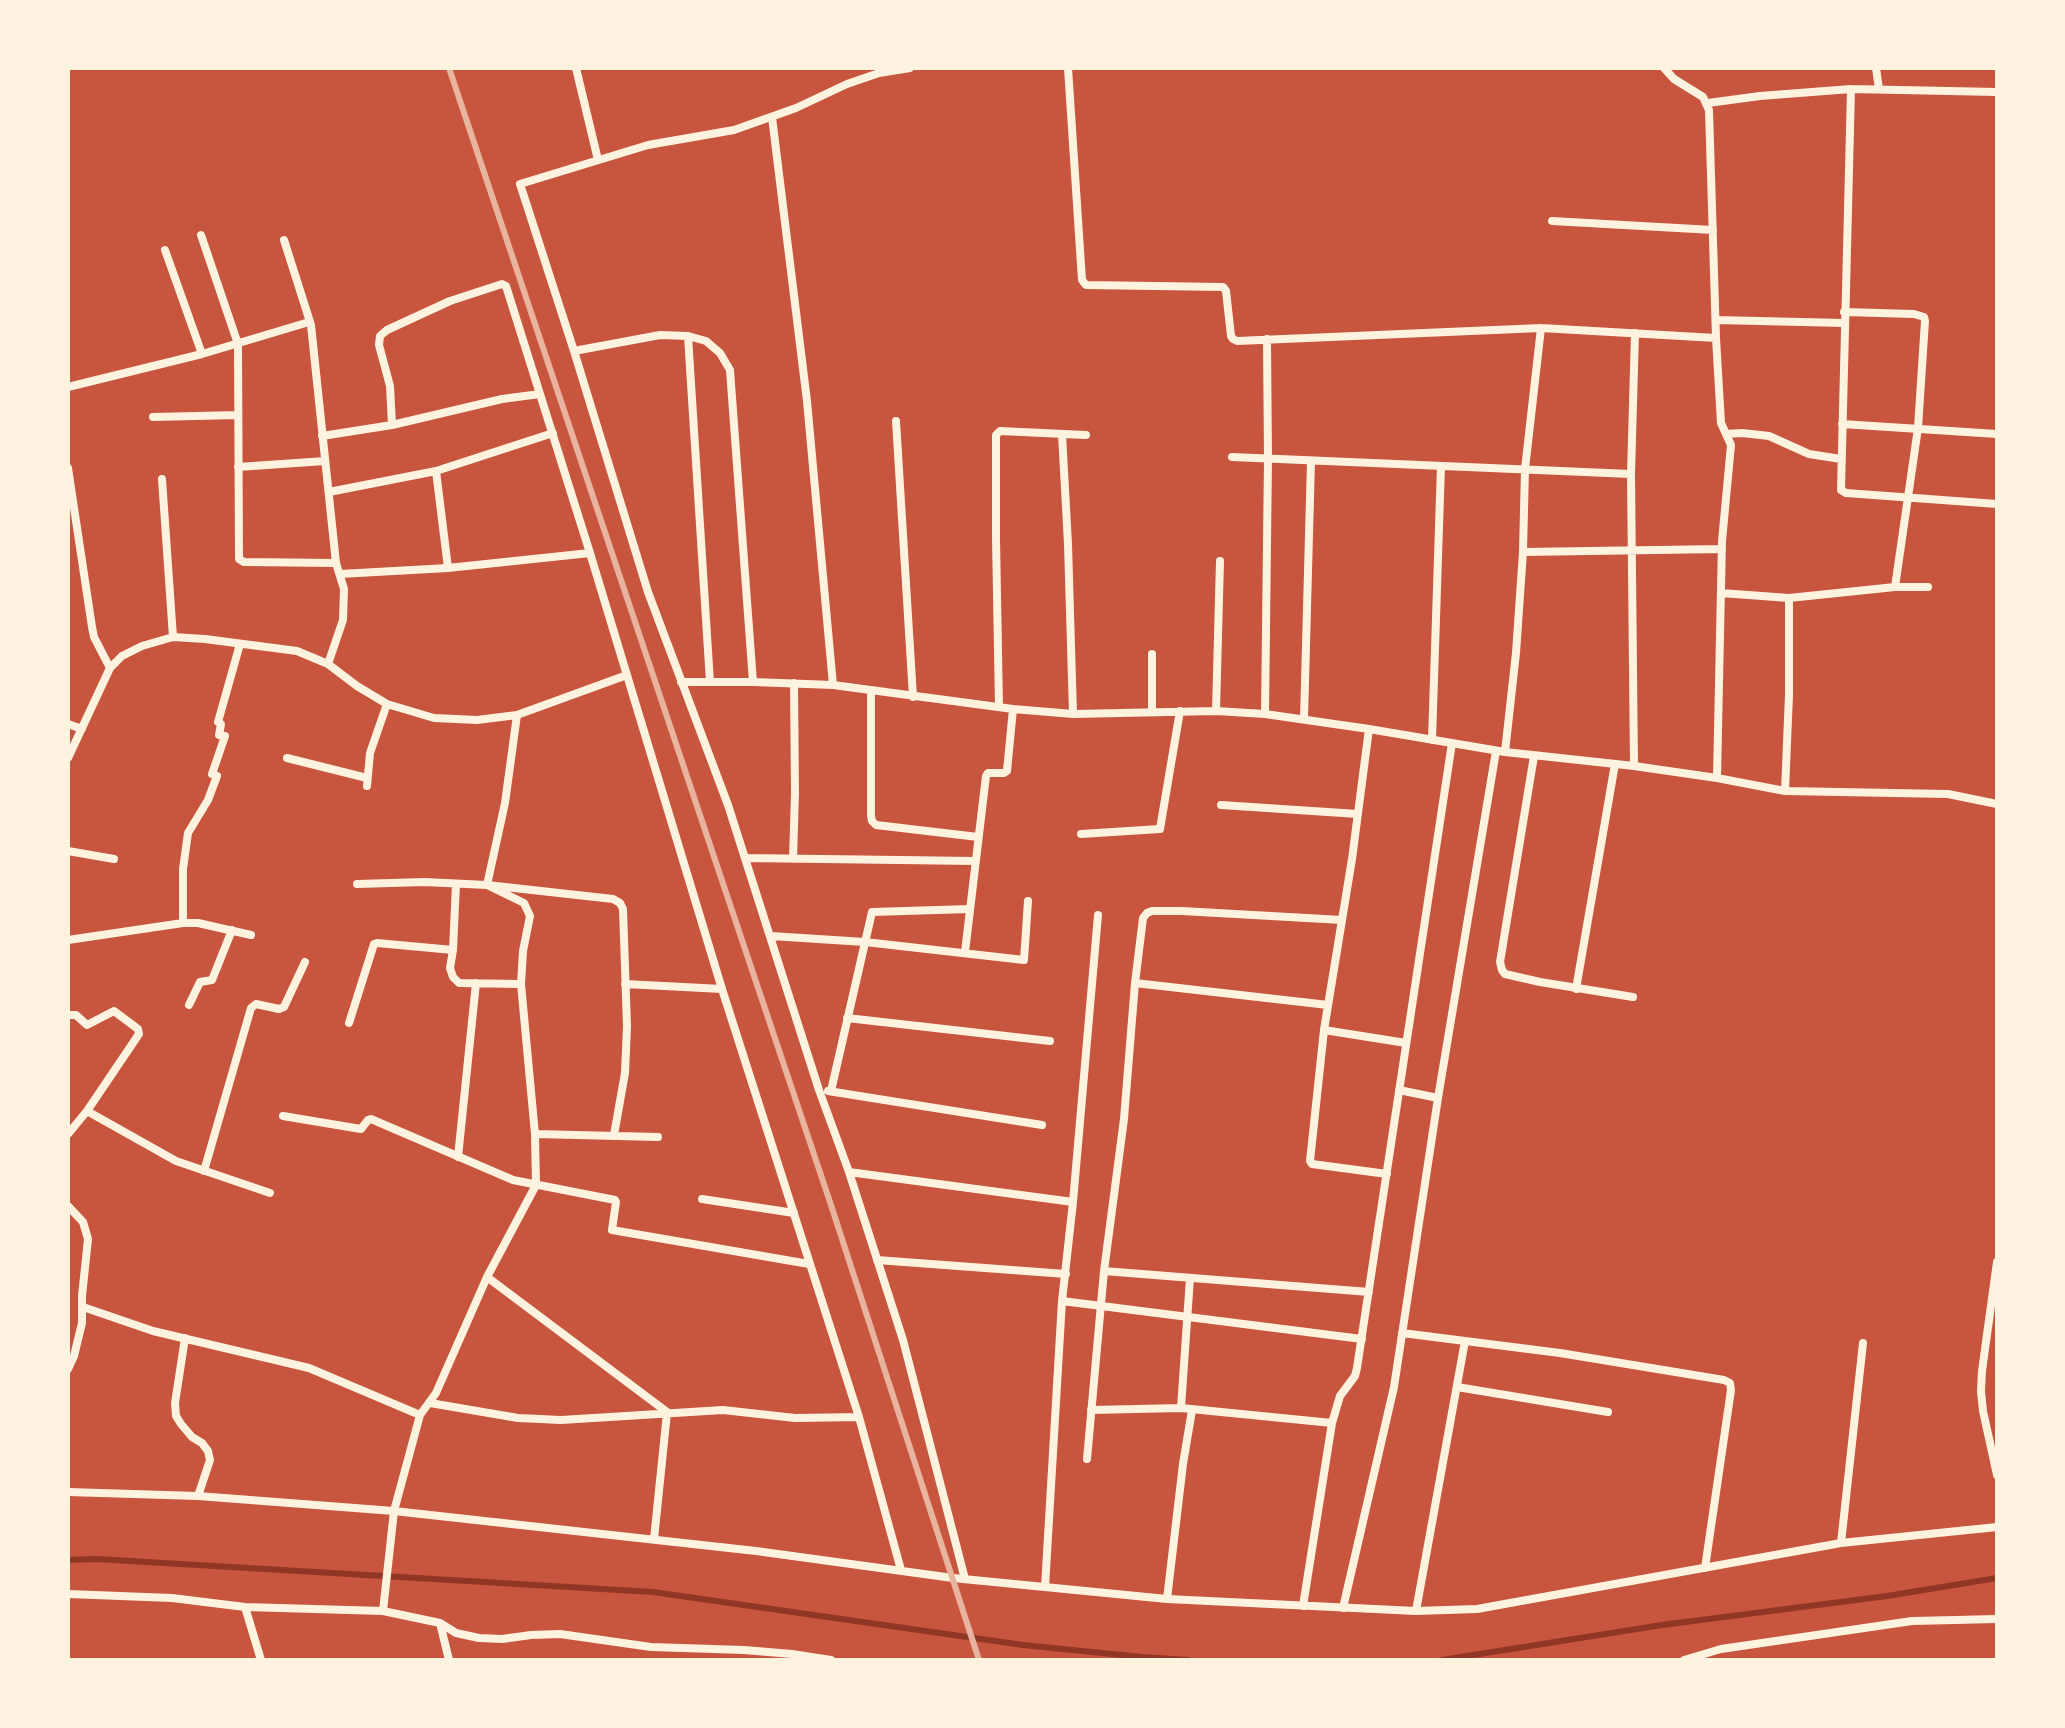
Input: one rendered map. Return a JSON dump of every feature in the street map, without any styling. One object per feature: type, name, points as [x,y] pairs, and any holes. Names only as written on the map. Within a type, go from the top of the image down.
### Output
[{"type":"street","points":[[576,68],[598,160]]},
{"type":"street","points":[[910,68],[879,73],[847,84],[734,130],[648,145],[520,184],[648,592],[728,805],[903,1340],[965,1579]]},
{"type":"street","points":[[1068,68],[1084,284],[1221,286],[1226,289],[1233,339],[1541,328],[1716,338]]},
{"type":"street","points":[[1664,68],[1708,103],[1721,423],[1731,445],[1722,549],[1717,778]]},
{"type":"street","points":[[1876,68],[1879,89]]},
{"type":"street","points":[[1708,103],[1851,89],[1997,92]]},
{"type":"street","points":[[1851,89],[1841,490],[1846,493],[1997,504]]},
{"type":"street","points":[[772,117],[807,401],[833,685]]},
{"type":"street","points":[[1552,221],[1713,230]]},
{"type":"street","points":[[201,235],[238,344],[238,556],[244,562],[336,563]]},
{"type":"street","points":[[284,240],[311,325],[336,563],[344,589],[343,620],[328,664]]},
{"type":"street","points":[[165,250],[202,354]]},
{"type":"street","points":[[392,425],[390,386],[379,345],[380,336],[450,301],[502,284],[507,286],[722,989],[859,1417],[901,1570]]},
{"type":"street","points":[[1844,312],[1924,317],[1918,428],[1895,587]]},
{"type":"street","points":[[1716,320],[1844,323]]},
{"type":"street","points":[[68,387],[202,354],[309,322]]},
{"type":"street","points":[[1343,1608],[1384,1434],[1438,1098],[1501,752],[1516,653],[1525,469],[1541,328]]},
{"type":"street","points":[[1634,766],[1631,474],[1635,333]]},
{"type":"street","points":[[574,351],[660,335],[688,336],[706,341],[720,353],[730,370],[753,682]]},
{"type":"street","points":[[688,336],[710,682]]},
{"type":"street","points":[[1265,714],[1267,339]]},
{"type":"street","points":[[322,436],[392,425],[502,399],[540,394]]},
{"type":"street","points":[[153,417],[238,415]]},
{"type":"street","points":[[896,421],[913,697]]},
{"type":"street","points":[[1842,424],[1997,434]]},
{"type":"street","points":[[999,707],[996,435],[1000,431],[1086,435]]},
{"type":"street","points":[[329,492],[436,471],[553,433]]},
{"type":"street","points":[[1062,434],[1073,714]]},
{"type":"street","points":[[1726,434],[1769,436],[1809,454],[1841,459]]},
{"type":"street","points":[[1232,457],[1631,474]]},
{"type":"street","points":[[238,467],[325,461]]},
{"type":"street","points":[[1304,719],[1311,461]]},
{"type":"street","points":[[1432,740],[1441,466]]},
{"type":"street","points":[[68,468],[94,637],[110,668]]},
{"type":"street","points":[[436,471],[448,568]]},
{"type":"street","points":[[162,479],[173,637]]},
{"type":"street","points":[[1523,552],[1722,549]]},
{"type":"street","points":[[340,574],[448,568],[590,553]]},
{"type":"street","points":[[1216,711],[1220,561]]},
{"type":"street","points":[[1721,593],[1789,598],[1895,587],[1928,587]]},
{"type":"street","points":[[1785,791],[1789,598]]},
{"type":"street","points":[[68,758],[110,668],[122,656],[142,646],[173,637],[297,651],[328,664],[387,704],[434,718],[477,720],[517,715],[627,675]]},
{"type":"street","points":[[183,923],[183,869],[188,833],[208,800],[217,776],[212,774],[225,737],[219,735],[221,724],[218,722],[240,644]]},
{"type":"street","points":[[1152,654],[1152,712]]},
{"type":"street","points":[[681,682],[833,685],[1073,714],[1180,711],[1265,714],[1501,752],[1634,766],[1785,791],[1948,794],[1997,804]]},
{"type":"street","points":[[793,859],[794,683]]},
{"type":"street","points":[[871,690],[872,821],[876,825],[978,837]]},
{"type":"street","points":[[287,758],[367,782],[370,753],[387,704]]},
{"type":"street","points":[[965,952],[986,775],[1007,771],[1013,709]]},
{"type":"street","points":[[1081,834],[1160,829],[1180,711]]},
{"type":"street","points":[[487,885],[505,803],[517,715]]},
{"type":"street","points":[[68,724],[82,729]]},
{"type":"street","points":[[1369,729],[1324,1030],[1310,1163],[1387,1174]]},
{"type":"street","points":[[1303,1606],[1332,1423],[1340,1396],[1357,1372],[1452,743]]},
{"type":"street","points":[[1534,756],[1500,962],[1505,974],[1633,997]]},
{"type":"street","points":[[1576,989],[1615,764]]},
{"type":"street","points":[[1221,805],[1358,814]]},
{"type":"street","points":[[68,851],[114,859]]},
{"type":"street","points":[[745,858],[975,861]]},
{"type":"street","points":[[357,884],[425,882],[487,885],[613,899],[620,903],[623,909],[627,1026],[625,1073],[614,1135]]},
{"type":"street","points":[[456,884],[450,968],[453,977],[459,983],[521,984]]},
{"type":"street","points":[[383,1611],[394,1511],[420,1415],[436,1393],[487,1277],[536,1185],[535,1134],[521,984],[523,951],[530,924],[528,909],[524,903],[487,885]]},
{"type":"street","points":[[771,936],[865,942],[1024,960],[1028,901]]},
{"type":"street","points":[[831,1091],[871,914],[874,911],[970,909]]},
{"type":"street","points":[[1087,1459],[1104,1271],[1124,1119],[1143,918],[1152,911],[1182,911],[1342,920]]},
{"type":"street","points":[[1045,1587],[1062,1301],[1098,915]]},
{"type":"street","points":[[68,940],[183,923],[198,923],[251,935]]},
{"type":"street","points":[[189,1005],[200,982],[212,980],[232,930]]},
{"type":"street","points":[[349,1023],[374,944],[453,950]]},
{"type":"street","points":[[204,1171],[251,1008],[256,1004],[279,1009],[284,1007],[305,962]]},
{"type":"street","points":[[458,1157],[476,983]]},
{"type":"street","points":[[1135,983],[1328,1005]]},
{"type":"street","points":[[625,984],[722,989]]},
{"type":"street","points":[[68,1015],[76,1014],[87,1025],[114,1011],[138,1029],[138,1036],[68,1134]]},
{"type":"street","points":[[847,1018],[1050,1041]]},
{"type":"street","points":[[1324,1030],[1406,1043]]},
{"type":"street","points":[[819,1090],[1042,1125]]},
{"type":"street","points":[[1399,1090],[1438,1098]]},
{"type":"street","points":[[87,1111],[176,1161],[270,1193]]},
{"type":"street","points":[[68,1115],[79,1122]]},
{"type":"street","points":[[283,1116],[360,1129],[371,1119],[513,1180],[616,1200],[612,1230],[809,1264]]},
{"type":"street","points":[[535,1134],[658,1137]]},
{"type":"street","points":[[849,1172],[1073,1202]]},
{"type":"street","points":[[702,1199],[794,1213]]},
{"type":"street","points":[[68,1206],[83,1222],[88,1239],[80,1337],[68,1369]]},
{"type":"street","points":[[877,1260],[1066,1274]]},
{"type":"street","points":[[1997,1262],[1981,1391],[1997,1475]]},
{"type":"street","points":[[1104,1271],[1369,1292]]},
{"type":"street","points":[[487,1277],[667,1413]]},
{"type":"street","points":[[1181,1408],[1190,1278]]},
{"type":"street","points":[[1062,1301],[1362,1339]]},
{"type":"street","points":[[83,1307],[153,1331],[309,1368],[420,1415]]},
{"type":"street","points":[[1402,1333],[1560,1353],[1730,1383],[1705,1568]]},
{"type":"street","points":[[185,1338],[175,1403],[176,1416],[208,1451],[210,1460],[198,1496]]},
{"type":"street","points":[[1416,1611],[1465,1341]]},
{"type":"street","points":[[1841,1543],[1863,1343]]},
{"type":"street","points":[[1457,1387],[1608,1412]]},
{"type":"street","points":[[430,1403],[518,1418],[561,1420],[723,1410],[795,1418],[859,1417]]},
{"type":"street","points":[[1091,1410],[1181,1408],[1332,1423]]},
{"type":"street","points":[[1167,1599],[1192,1410]]},
{"type":"street","points":[[654,1539],[667,1413]]},
{"type":"street","points":[[68,1492],[198,1496],[394,1511],[654,1539],[965,1579],[1167,1599],[1416,1611],[1477,1609],[1841,1543],[1997,1527]]},
{"type":"street","points":[[68,1594],[172,1598],[245,1607],[383,1611],[440,1623],[456,1633],[479,1638],[560,1634],[651,1647],[744,1650],[831,1660]]},
{"type":"street","points":[[245,1607],[261,1660]]},
{"type":"street","points":[[1684,1660],[1721,1649],[1912,1621],[1997,1619]]},
{"type":"street","points":[[440,1623],[449,1660]]},
{"type":"street","points":[[651,1647],[653,1660]]},
{"type":"street","points":[[685,1649],[688,1660]]},
{"type":"waterway","points":[[68,1560],[96,1559],[653,1592],[1023,1645],[1188,1660]]},
{"type":"waterway","points":[[1442,1660],[1662,1625],[1887,1596],[1997,1578]]},
{"type":"railway","points":[[449,68],[830,1202],[979,1660]]}]
